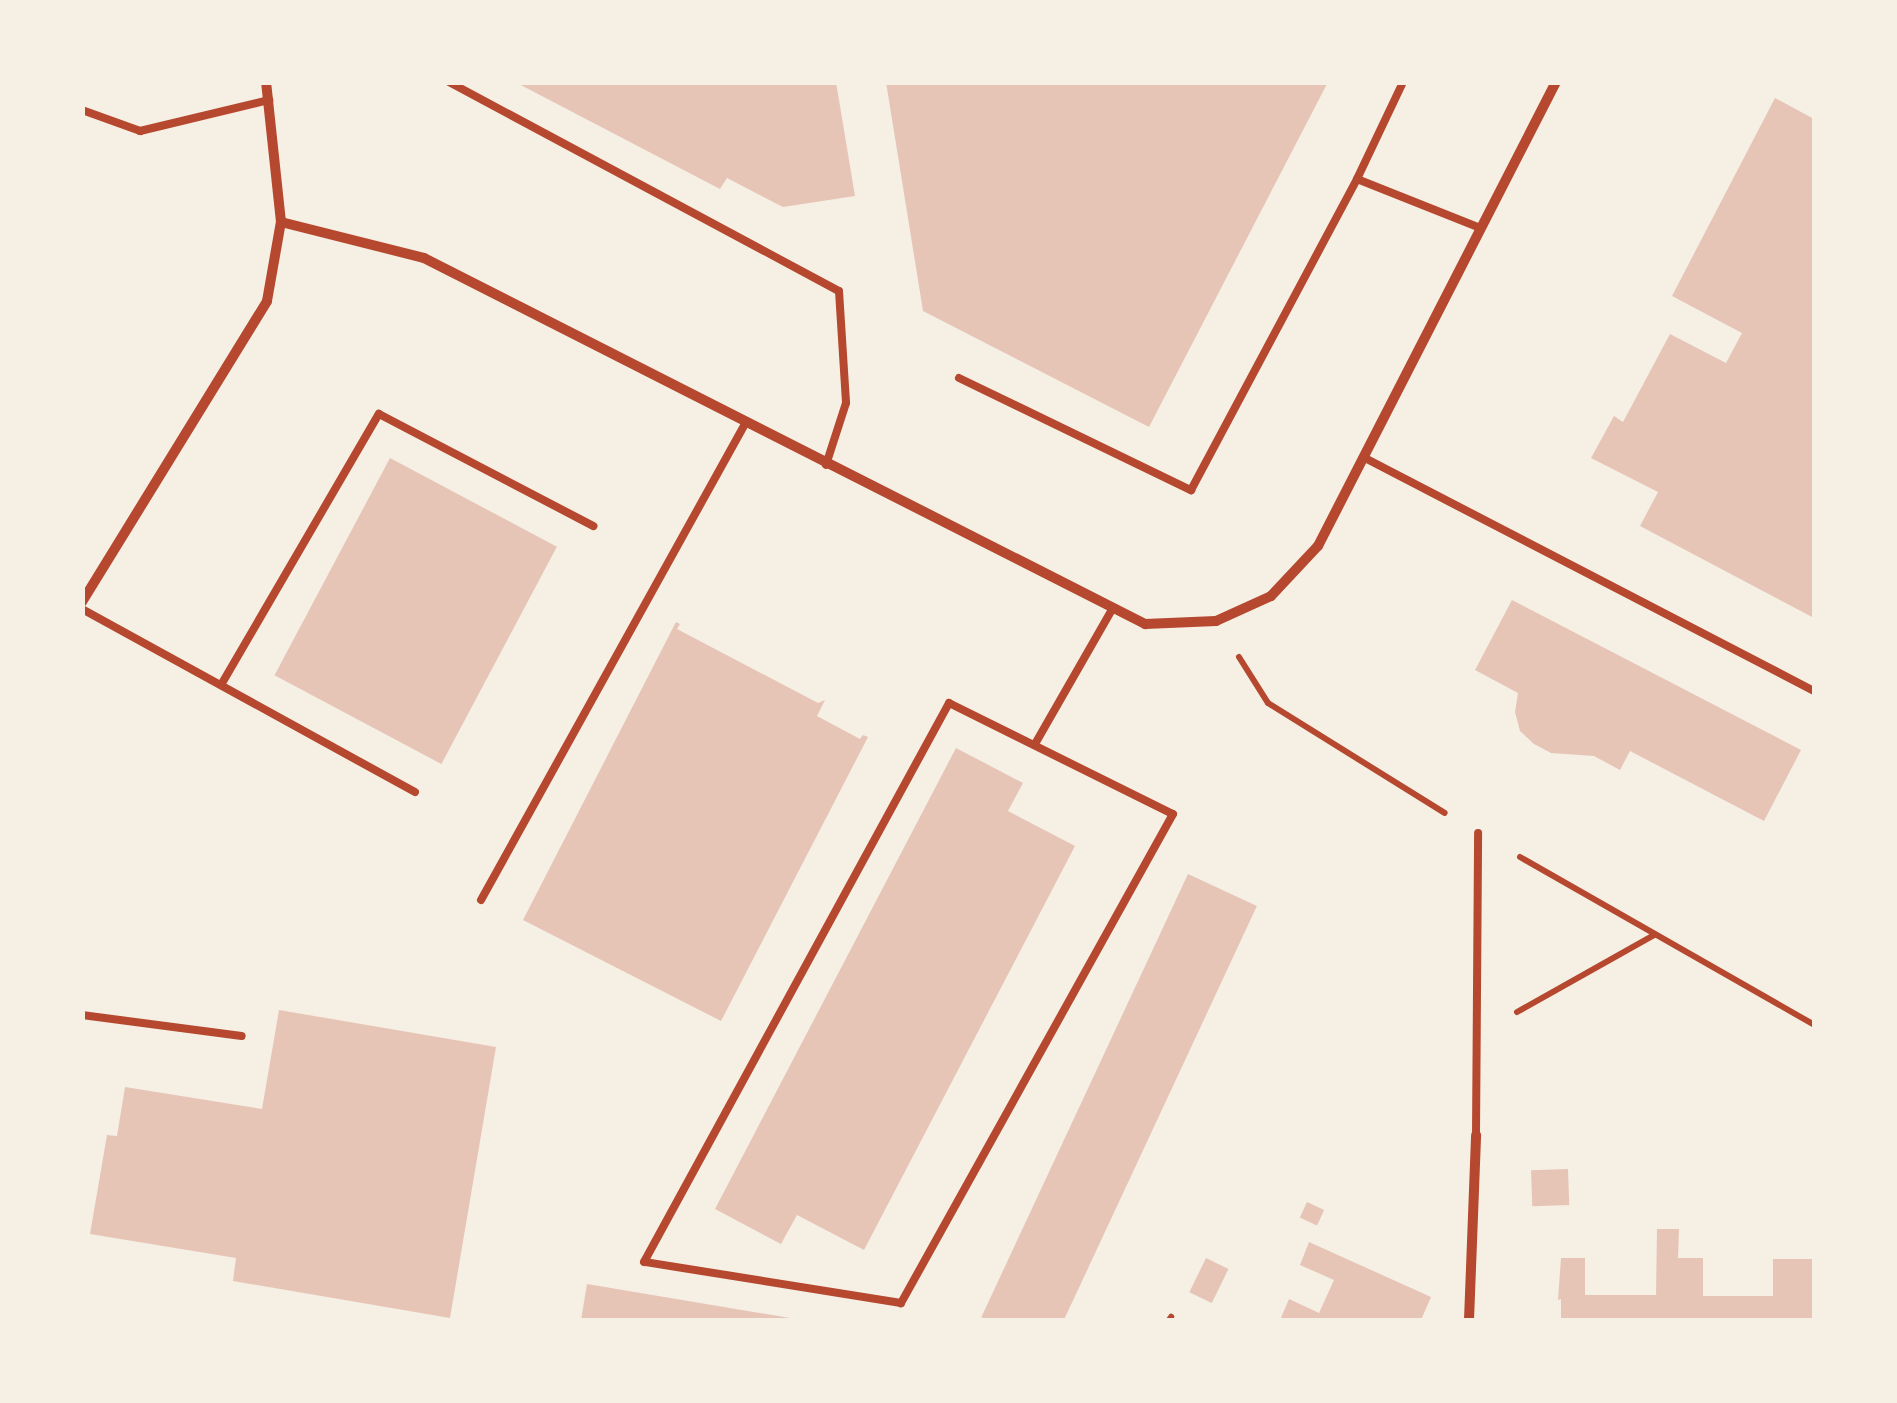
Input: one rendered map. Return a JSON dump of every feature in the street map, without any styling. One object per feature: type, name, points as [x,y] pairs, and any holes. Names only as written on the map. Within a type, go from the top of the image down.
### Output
[{"type":"street","points":[[82,606],[267,301],[281,222],[266,82]]},
{"type":"street","points":[[281,222],[424,258],[1144,624],[1216,621],[1272,596],[1318,546],[1556,82]]},
{"type":"street","points":[[1469,1320],[1476,1135]]},
{"type":"lane","points":[[449,82],[840,292],[846,404],[826,464]]},
{"type":"lane","points":[[959,378],[1192,490],[1358,179],[1403,82]]},
{"type":"lane","points":[[82,110],[140,131],[269,100]]},
{"type":"lane","points":[[1358,179],[1480,228]]},
{"type":"lane","points":[[221,685],[379,414],[593,526]]},
{"type":"lane","points":[[481,900],[745,424]]},
{"type":"lane","points":[[1364,457],[1814,692]]},
{"type":"lane","points":[[82,606],[415,792]]},
{"type":"lane","points":[[1035,744],[1112,608]]},
{"type":"lane","points":[[950,703],[1035,744],[1173,814],[901,1303],[644,1262],[950,703]]},
{"type":"lane","points":[[1476,1135],[1478,833]]},
{"type":"lane","points":[[82,1015],[242,1036]]},
{"type":"path","points":[[1477,1035],[1655,934]]},
{"type":"building","points":[[515,82],[836,82],[855,196],[783,207],[727,178],[720,189]]},
{"type":"building","points":[[886,82],[1328,82],[1149,427],[923,311]]},
{"type":"building","points":[[1775,98],[1814,119],[1814,618],[1640,526],[1658,492],[1591,458],[1614,416],[1623,422],[1670,334],[1726,363],[1742,333],[1672,296]]},
{"type":"building","points":[[390,458],[557,547],[441,764],[275,675]]},
{"type":"building","points":[[1512,600],[1801,750],[1764,821],[1630,751],[1620,770],[1594,756],[1551,753],[1534,744],[1520,731],[1515,712],[1518,693],[1475,670]]},
{"type":"building","points":[[676,622],[680,624],[677,629],[818,703],[825,700],[817,716],[860,739],[863,735],[868,737],[721,1021],[523,920]]},
{"type":"building","points":[[956,748],[1023,783],[1008,811],[1075,846],[864,1250],[797,1215],[781,1244],[715,1209]]},
{"type":"building","points":[[1188,874],[1257,906],[1064,1320],[981,1317]]},
{"type":"building","points":[[279,1010],[496,1047],[450,1318],[233,1281],[236,1258],[90,1234],[107,1135],[117,1136],[125,1087],[262,1109]]},
{"type":"building","points":[[1568,1169],[1569,1205],[1532,1206],[1531,1170]]},
{"type":"building","points":[[1307,1202],[1324,1210],[1317,1225],[1300,1217]]},
{"type":"building","points":[[1657,1229],[1679,1229],[1678,1258],[1703,1258],[1703,1296],[1773,1296],[1773,1259],[1814,1259],[1814,1320],[1561,1320],[1561,1258],[1585,1258],[1585,1295],[1656,1295]]},
{"type":"building","points":[[1309,1242],[1431,1297],[1421,1320],[1280,1320],[1289,1299],[1319,1313],[1334,1280],[1300,1265]]},
{"type":"building","points":[[1206,1258],[1228,1269],[1212,1303],[1189,1292]]},
{"type":"building","points":[[587,1284],[790,1318],[790,1320],[581,1320]]}]
